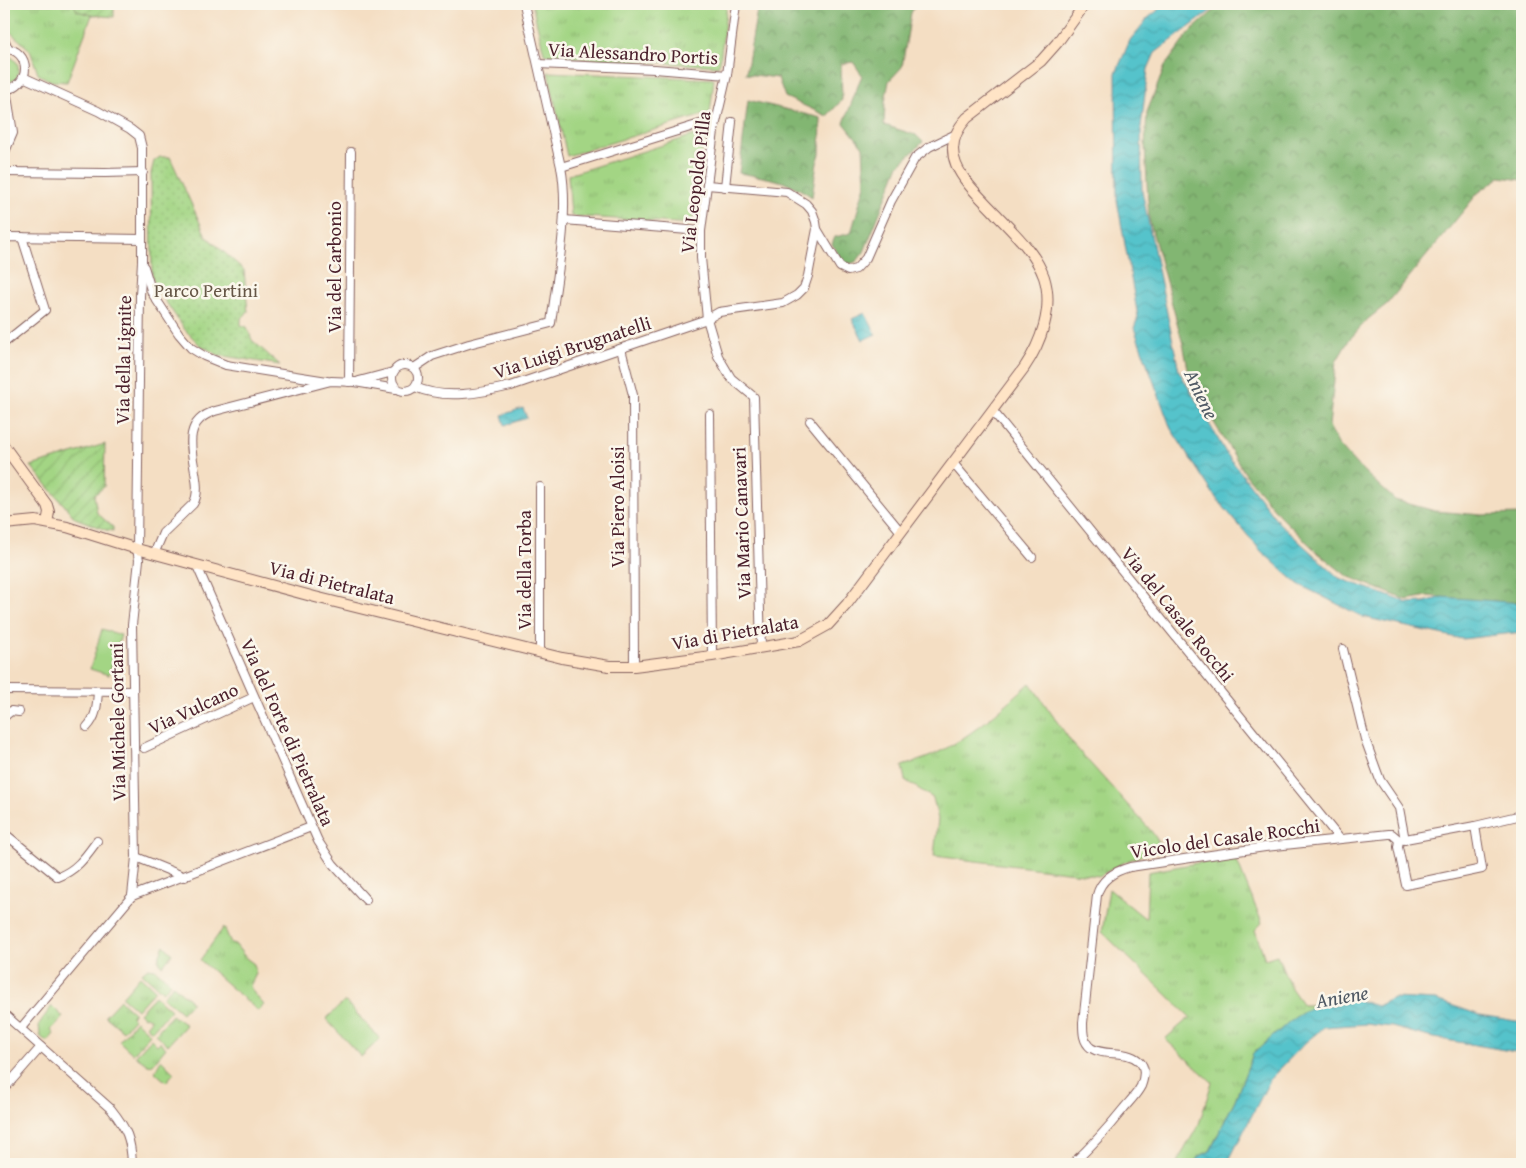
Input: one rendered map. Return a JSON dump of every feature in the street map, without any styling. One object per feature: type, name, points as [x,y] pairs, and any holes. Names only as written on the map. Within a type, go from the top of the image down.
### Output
[{"type":"street","points":[[414,368],[429,357],[551,323],[564,220],[564,188],[561,167],[524,4]]},
{"type":"street","name":"Via Leopoldo Pilla","points":[[736,4],[727,75],[716,120],[707,185],[701,231],[701,265],[707,319],[718,356],[734,382],[754,397]]},
{"type":"street","points":[[707,185],[782,192],[802,200],[809,208],[815,219],[817,229],[840,267],[848,271],[856,269],[866,258],[891,201],[915,158],[929,147],[956,134],[967,118],[1041,61],[1057,43],[1085,4]]},
{"type":"street","points":[[4,39],[6,48],[15,51],[22,58],[25,67],[23,78],[16,86],[5,90],[13,133],[4,154]]},
{"type":"street","name":"Via Alessandro Portis","points":[[538,64],[655,69],[727,75]]},
{"type":"street","name":"Via della Lignite","points":[[23,78],[98,111],[136,133],[141,140],[143,172],[137,549]]},
{"type":"street","points":[[561,167],[716,120]]},
{"type":"street","points":[[725,187],[732,122]]},
{"type":"street","name":"Via di Pietralata","points":[[4,524],[28,521],[83,531],[197,566],[588,664],[634,666],[712,656],[799,641],[828,625],[847,604],[1024,368],[1036,348],[1045,320],[1046,286],[1039,266],[1032,253],[1016,234],[972,189],[962,176],[953,156],[956,134]]},
{"type":"street","name":"Via del Carbonio","points":[[351,152],[352,382]]},
{"type":"street","points":[[4,172],[143,172]]},
{"type":"street","points":[[564,220],[701,231]]},
{"type":"street","name":"Via Luigi Brugnatelli","points":[[415,387],[430,392],[451,394],[494,390],[515,385],[621,349],[707,319],[719,312],[777,304],[797,295],[807,282],[817,229]]},
{"type":"street","points":[[4,240],[10,237],[142,239]]},
{"type":"street","points":[[4,343],[45,310],[22,237]]},
{"type":"street","points":[[142,261],[146,280],[154,296],[181,337],[191,348],[207,358],[222,364],[244,368],[331,381],[396,388],[407,392],[415,387],[419,379],[414,368],[403,365],[393,372],[352,382]]},
{"type":"street","points":[[140,296],[146,292],[154,296]]},
{"type":"street","name":"Via Piero Aloisi","points":[[621,349],[633,395],[634,666]]},
{"type":"street","points":[[393,372],[392,383],[396,388]]},
{"type":"street","points":[[154,554],[163,533],[193,504],[196,498],[197,490],[191,450],[193,433],[199,419],[215,411],[331,381]]},
{"type":"street","name":"Via Mario Canavari","points":[[754,397],[761,648]]},
{"type":"street","name":"Via del Casale Rocchi","points":[[992,410],[1339,838]]},
{"type":"street","points":[[710,414],[712,656]]},
{"type":"street","points":[[810,421],[901,532]]},
{"type":"street","points":[[4,446],[47,505],[49,512],[47,523]]},
{"type":"street","points":[[953,463],[1032,557]]},
{"type":"street","name":"Via della Torba","points":[[540,487],[540,653]]},
{"type":"street","name":"Via Michele Gortani","points":[[132,896],[136,857],[132,625],[139,560],[137,549]]},
{"type":"street","name":"Via del Forte di Pietralata","points":[[197,566],[311,827],[329,859],[366,900]]},
{"type":"street","points":[[1343,649],[1365,739],[1380,780],[1399,808],[1402,840],[1398,847],[1406,885],[1482,869],[1475,826]]},
{"type":"street","points":[[4,690],[133,691]]},
{"type":"street","points":[[87,727],[94,719],[97,711],[98,690]]},
{"type":"street","name":"Via Vulcano","points":[[144,748],[254,697]]},
{"type":"street","points":[[4,717],[11,712],[19,712]]},
{"type":"street","name":"Vicolo del Casale Rocchi","points":[[1072,1164],[1132,1098],[1140,1087],[1143,1077],[1143,1068],[1138,1060],[1124,1054],[1094,1049],[1086,1043],[1083,1036],[1097,895],[1104,881],[1112,874],[1130,867],[1339,838],[1392,834],[1402,840],[1522,815]]},
{"type":"street","points":[[21,1028],[132,896],[311,827]]},
{"type":"street","points":[[4,833],[58,877],[76,868],[97,841]]},
{"type":"street","points":[[136,857],[184,877]]},
{"type":"street","points":[[4,1014],[117,1116],[130,1139],[132,1164]]},
{"type":"street","points":[[4,1088],[41,1046]]},
{"type":"green space","points":[[4,4],[74,4],[77,11],[92,15],[67,82],[51,81],[38,74],[30,50],[8,30],[4,15]]},
{"type":"green space","points":[[74,4],[114,4],[114,17],[92,15],[77,11]]},
{"type":"green space","points":[[532,4],[727,4],[720,62],[718,66],[547,56],[544,53]]},
{"type":"green space","points":[[758,4],[916,4],[911,13],[902,67],[889,81],[885,102],[884,125],[916,135],[923,142],[899,165],[864,252],[857,261],[848,265],[840,258],[832,244],[835,237],[851,233],[865,185],[863,147],[844,123],[862,75],[853,62],[841,64],[842,100],[827,116],[785,97],[778,78],[746,74]]},
{"type":"green space","points":[[1221,4],[1522,4],[1522,180],[1500,177],[1478,193],[1387,304],[1368,319],[1349,340],[1336,362],[1329,426],[1338,444],[1356,464],[1395,500],[1435,511],[1482,515],[1522,514],[1522,602],[1498,603],[1428,596],[1406,600],[1347,576],[1317,552],[1280,516],[1246,475],[1191,385],[1184,348],[1149,219],[1145,146],[1147,112],[1165,66],[1189,33]]},
{"type":"green space","points":[[4,55],[15,60],[18,67],[16,79],[5,84],[4,84]]},
{"type":"green space","points":[[548,72],[714,79],[710,113],[567,156]]},
{"type":"green space","points":[[748,100],[821,118],[820,154],[812,197],[786,183],[739,173]]},
{"type":"green space","points":[[701,133],[704,134],[692,224],[571,216],[568,175]]},
{"type":"green space","name":"Parco Pertini","points":[[160,157],[170,157],[206,236],[244,270],[248,312],[241,319],[241,325],[247,327],[252,340],[280,365],[218,355],[200,345],[185,330],[155,286],[152,275],[151,173],[154,161]]},
{"type":"green space","points":[[105,444],[104,487],[94,495],[97,513],[113,527],[113,531],[75,518],[31,466]]},
{"type":"green space","points":[[102,629],[121,635],[109,675],[90,669]]},
{"type":"green space","points":[[1030,683],[1072,743],[1152,832],[1162,847],[1125,862],[1099,876],[934,856],[938,819],[933,798],[905,780],[902,766],[931,756],[971,733]]},
{"type":"green space","points":[[1235,856],[1262,923],[1255,930],[1265,959],[1277,955],[1291,988],[1303,1005],[1315,1005],[1293,1019],[1253,1054],[1235,1100],[1210,1151],[1198,1157],[1194,1164],[1176,1164],[1199,1124],[1212,1082],[1165,1039],[1190,1017],[1102,932],[1109,889],[1146,919],[1148,872]]},
{"type":"green space","points":[[224,927],[231,943],[235,944],[246,958],[254,964],[256,974],[250,986],[254,994],[264,1005],[258,1011],[200,960]]},
{"type":"green space","points":[[164,945],[172,954],[162,966],[158,959]]},
{"type":"green space","points":[[148,968],[155,969],[171,983],[163,992],[142,973]]},
{"type":"green space","points":[[140,976],[155,990],[137,1010],[122,997]]},
{"type":"green space","points":[[173,985],[192,1002],[182,1013],[163,997]]},
{"type":"green space","points":[[155,996],[171,1010],[152,1031],[146,1026],[151,1020],[139,1013]]},
{"type":"green space","points":[[120,1000],[134,1013],[131,1016],[134,1019],[123,1031],[105,1016]]},
{"type":"green space","points":[[345,1001],[380,1039],[361,1057],[326,1019]]},
{"type":"green space","points":[[52,1006],[63,1017],[51,1030],[54,1034],[47,1042],[40,1036],[39,1024]]},
{"type":"green space","points":[[172,1015],[186,1025],[168,1045],[155,1034]]},
{"type":"green space","points":[[136,1021],[150,1034],[133,1054],[119,1041]]},
{"type":"green space","points":[[151,1039],[157,1045],[160,1042],[166,1048],[153,1064],[148,1065],[135,1056]]},
{"type":"green space","points":[[161,1060],[174,1073],[166,1082],[155,1072]]},
{"type":"water","points":[[1166,4],[1220,4],[1155,53],[1148,69],[1141,127],[1142,191],[1179,371],[1226,453],[1279,523],[1339,578],[1408,603],[1425,602],[1442,597],[1522,603],[1522,632],[1462,639],[1363,617],[1298,584],[1261,551],[1216,498],[1171,429],[1134,328],[1138,317],[1117,200],[1116,73],[1130,40],[1148,18]]},
{"type":"water","points":[[865,313],[876,334],[863,340],[852,319]]},
{"type":"water","points":[[523,408],[527,418],[505,425],[502,415]]},
{"type":"water","points":[[1393,998],[1436,1000],[1480,1015],[1522,1022],[1522,1053],[1429,1037],[1392,1027],[1366,1024],[1324,1027],[1306,1042],[1271,1078],[1227,1164],[1194,1164],[1198,1157],[1210,1151],[1235,1100],[1253,1054],[1291,1020],[1315,1005],[1332,1005],[1357,1000],[1377,1006]]},
{"type":"water label","name":"Aniene","points":[[1202,394]]},
{"type":"water label","name":"Aniene","points":[[1342,996]]}]
